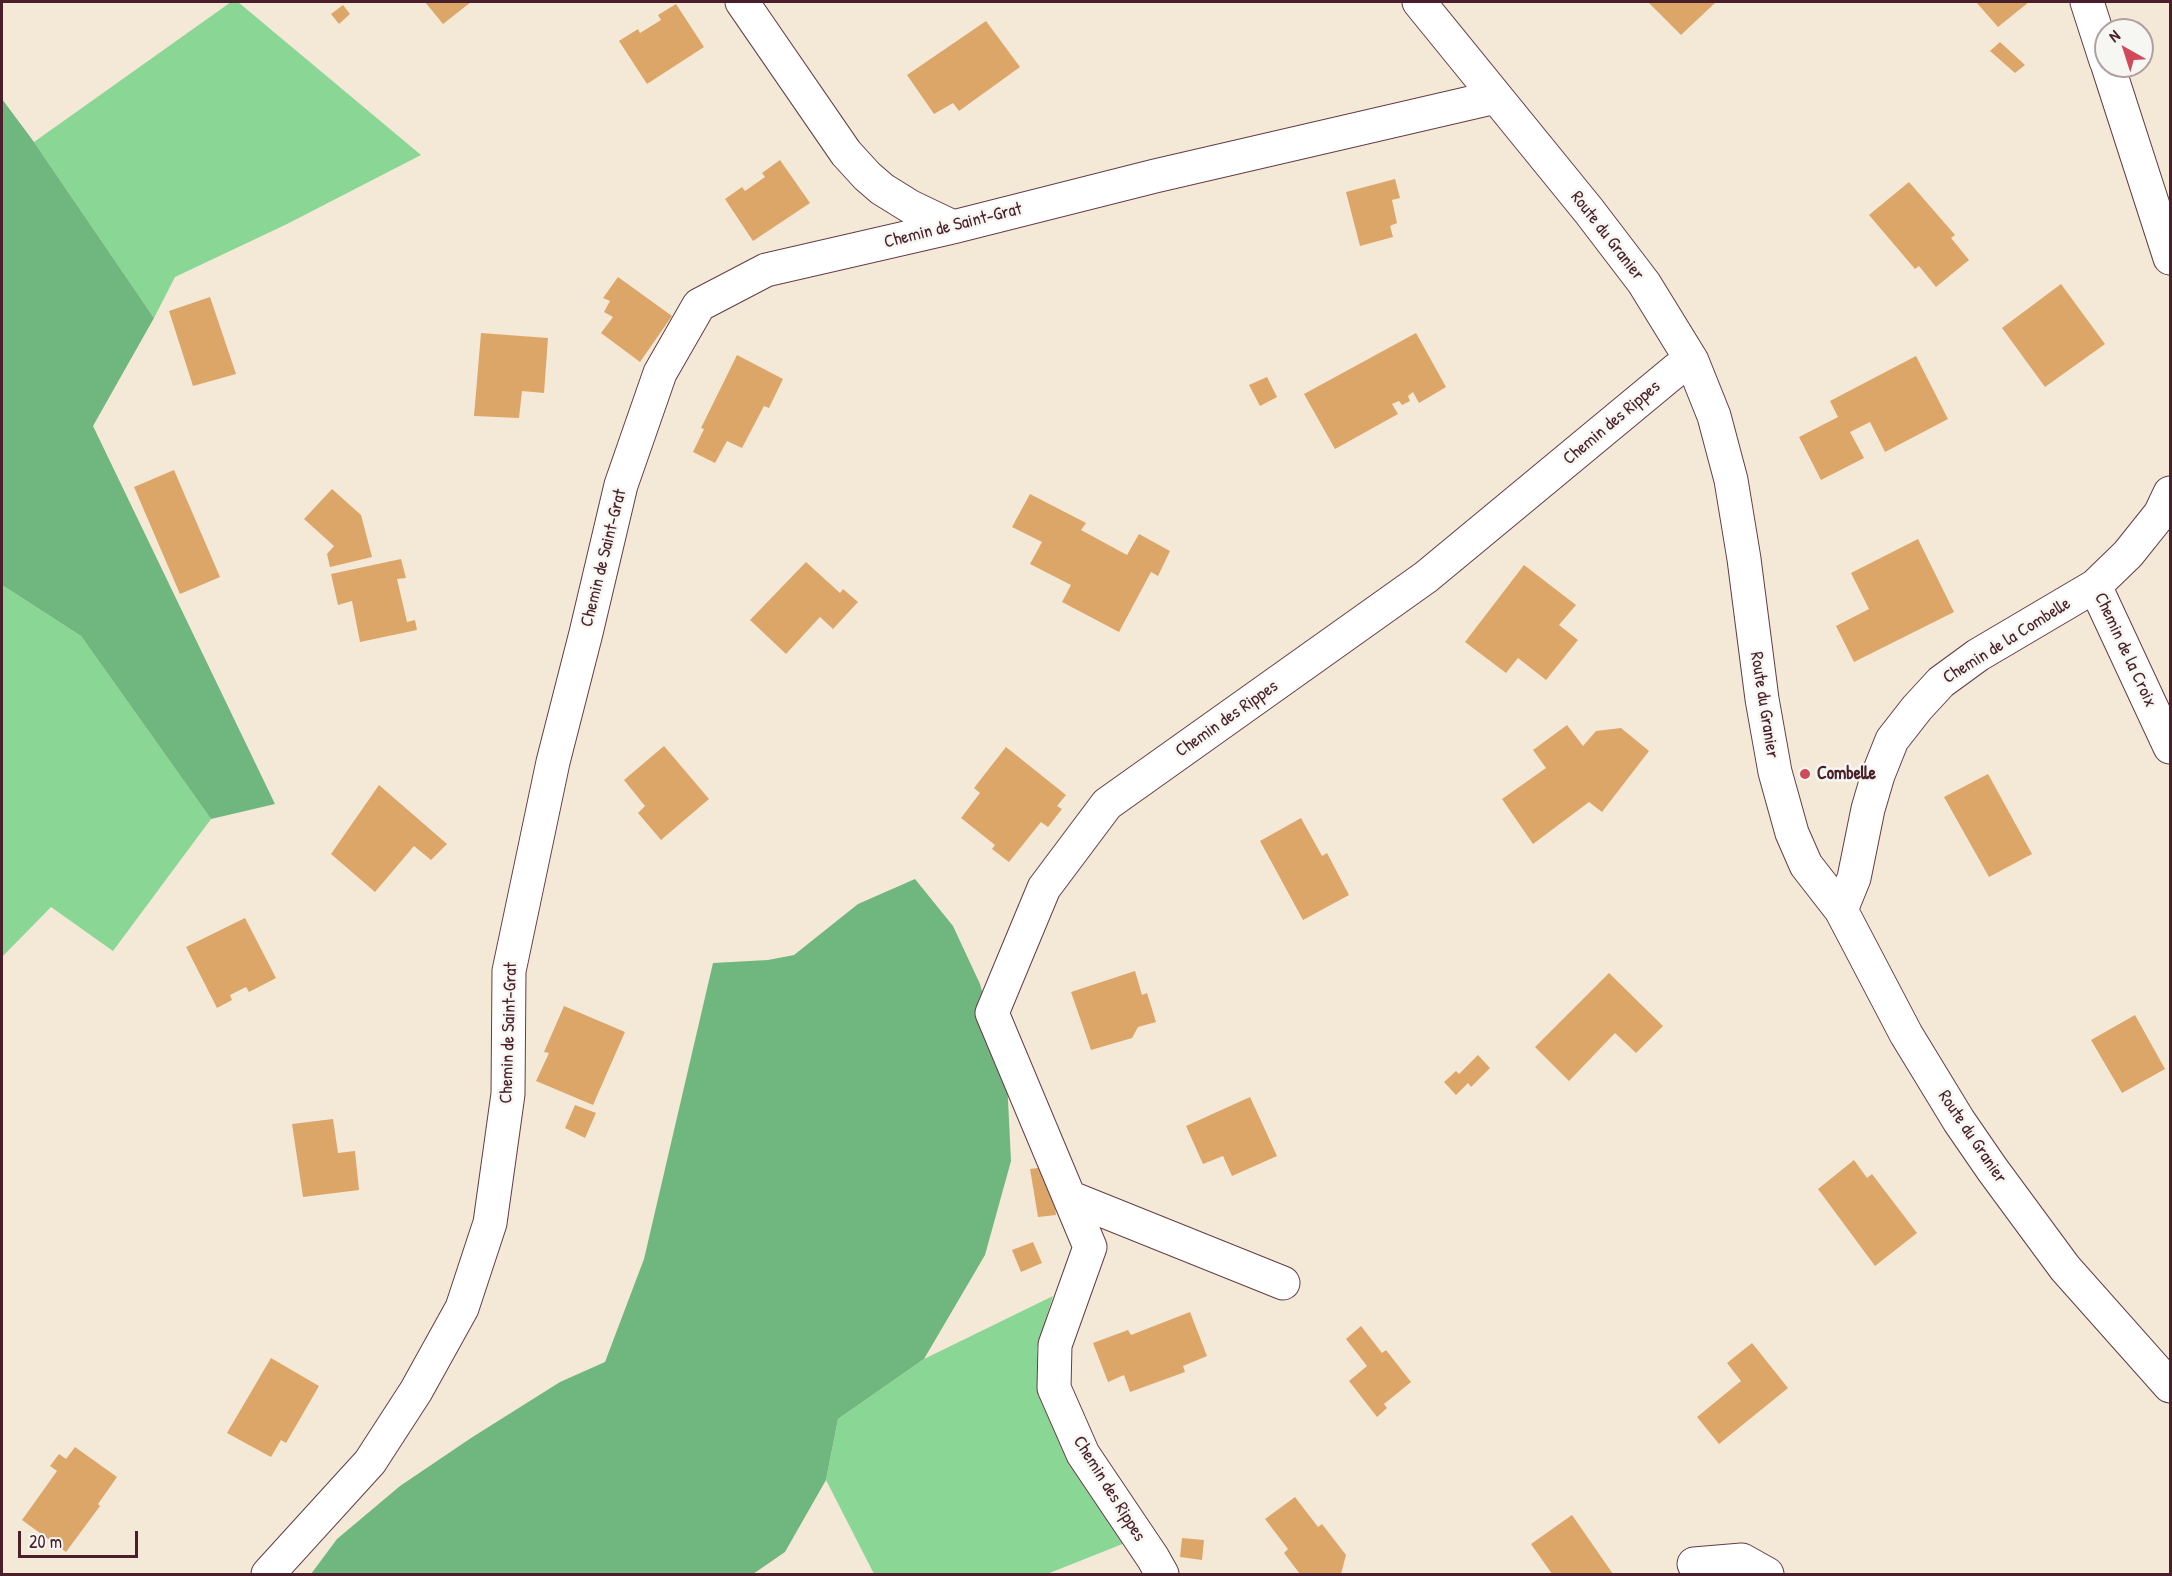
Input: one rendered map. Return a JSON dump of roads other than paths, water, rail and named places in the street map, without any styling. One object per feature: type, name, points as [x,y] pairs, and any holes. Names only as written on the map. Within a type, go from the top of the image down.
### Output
[{"type":"street","points":[[742,2],[846,153],[867,176],[882,189],[911,207],[953,227]]},
{"type":"street","name":"Route du Granier","points":[[1419,2],[1644,283],[1692,362],[1714,416],[1731,480],[1762,699],[1775,772],[1792,832],[1806,865],[1841,910],[1906,1034],[1985,1160],[2065,1268],[2170,1386]]},
{"type":"street","points":[[2087,2],[2094,24]]},
{"type":"street","points":[[2112,78],[2170,258]]},
{"type":"street","name":"Chemin de Saint-Grat","points":[[268,1575],[370,1462],[416,1391],[462,1308],[490,1223],[508,1094],[509,971],[519,914],[553,762],[621,485],[660,373],[699,304],[766,270],[1496,97]]},
{"type":"street","name":"Chemin des Rippes","points":[[1162,1575],[1083,1454],[1054,1388],[1055,1345],[1090,1247],[992,1013],[1044,888],[1107,804],[1426,577],[1676,370],[1692,362]]},
{"type":"street","name":"Chemin de la Combelle","points":[[1841,910],[1854,879],[1868,809],[1878,775],[1892,740],[1917,708],[1941,682],[1978,655],[2095,586],[2128,554],[2160,514],[2170,493]]},
{"type":"street","name":"Chemin de la Croix","points":[[2095,586],[2170,747]]},
{"type":"street","points":[[1069,1197],[1283,1283]]},
{"type":"street","points":[[1694,1564],[1742,1560],[1767,1575]]},
{"type":"place","name":"Combelle","points":[[1805,774]]}]
